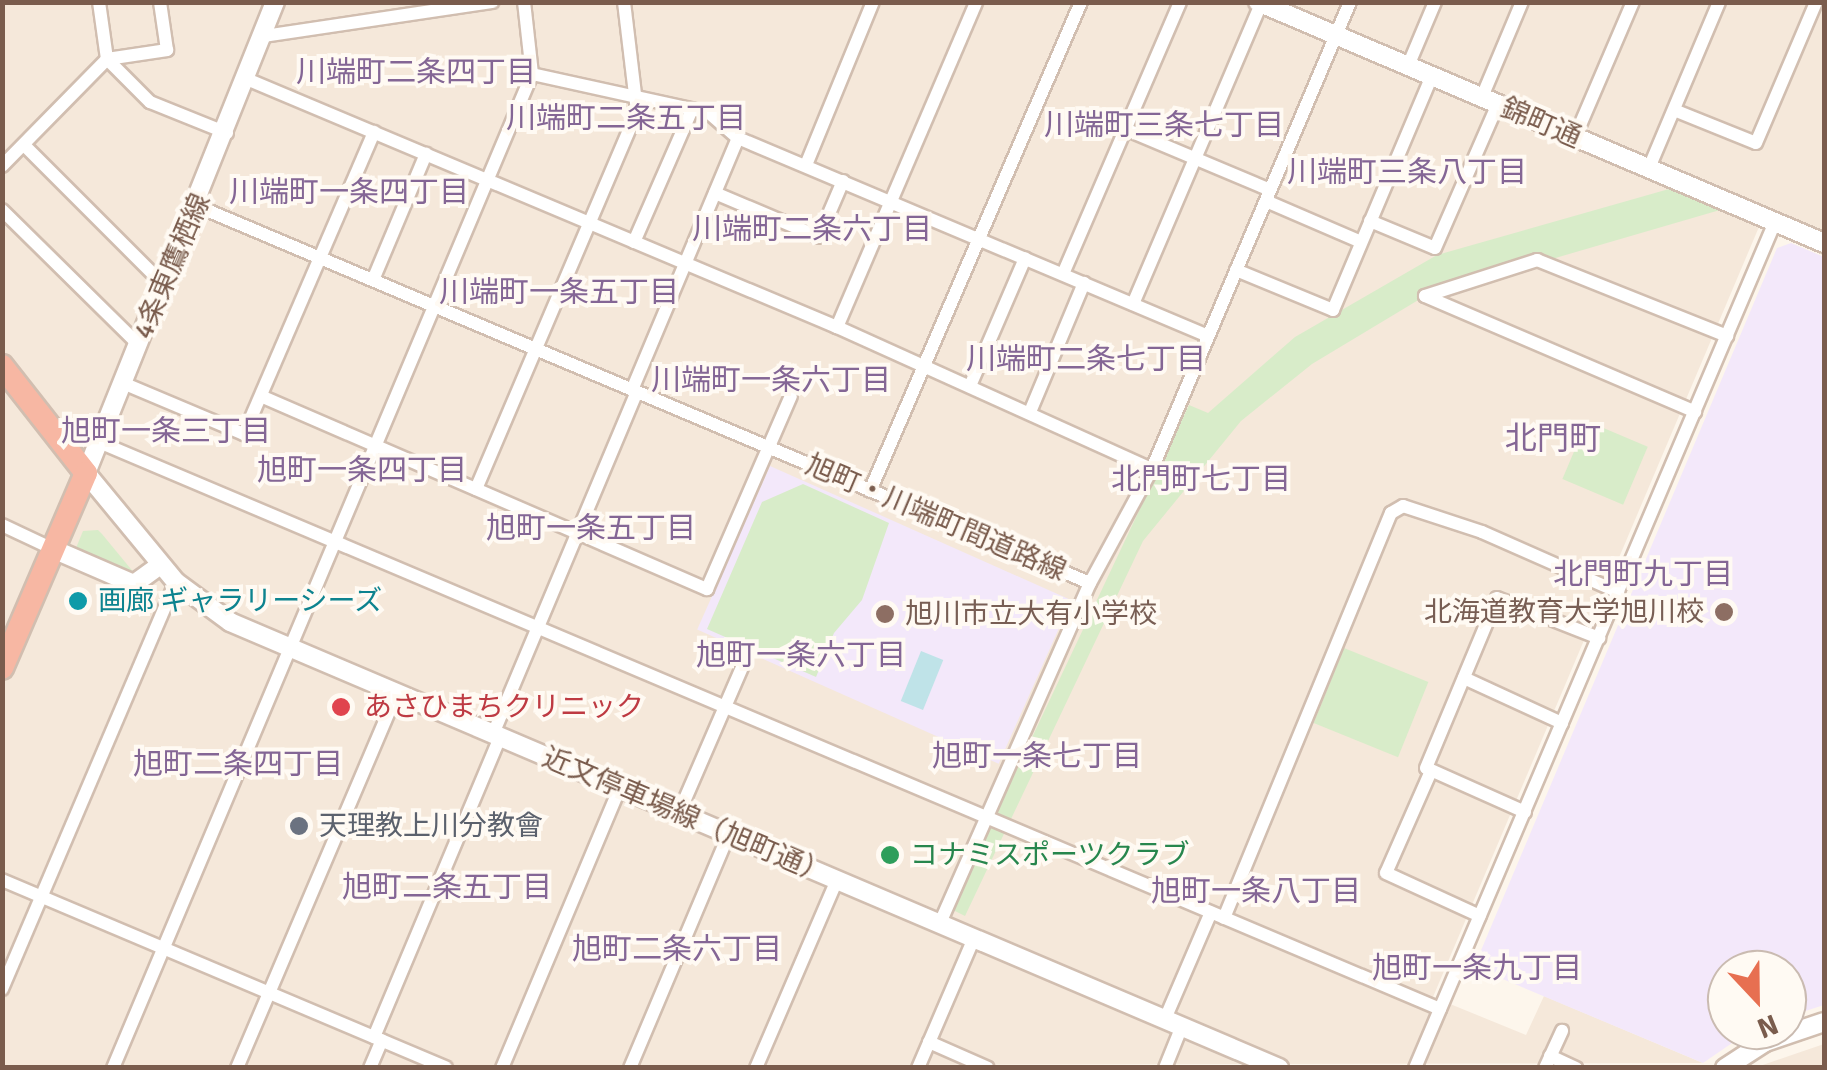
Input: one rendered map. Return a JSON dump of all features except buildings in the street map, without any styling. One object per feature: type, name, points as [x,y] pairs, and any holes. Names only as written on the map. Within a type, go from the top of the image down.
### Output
[{"type":"highway","points":[[2,668],[86,473],[6,376]]},
{"type":"main road","name":"4条東鷹栖線","points":[[86,473],[249,80],[275,2]]},
{"type":"main road","name":"錦町通","points":[[1260,3],[1824,243]]},
{"type":"main road","name":"近文停車場線（旭町通）","points":[[86,473],[176,582],[230,622],[1279,1068]]},
{"type":"main road","points":[[53,550],[134,584],[160,564]]},
{"type":"main road","points":[[1725,1068],[1765,1042],[1824,1022]]},
{"type":"street","points":[[99,2],[107,60],[150,102],[227,133]]},
{"type":"street","points":[[2,166],[107,60],[167,50],[160,2]]},
{"type":"street","points":[[264,36],[492,2]]},
{"type":"street","points":[[113,1068],[532,74],[524,2]]},
{"type":"street","points":[[476,489],[637,111],[624,2]]},
{"type":"street","points":[[806,165],[873,2]]},
{"type":"street","points":[[837,327],[976,2]]},
{"type":"street","points":[[870,491],[1081,2]]},
{"type":"street","points":[[1063,274],[1180,2]]},
{"type":"street","name":"旭町・川端町間道路線","points":[[196,206],[1090,582],[1152,469],[1350,2]]},
{"type":"street","points":[[1408,66],[1435,2]]},
{"type":"street","points":[[1370,221],[1435,248],[1522,2]]},
{"type":"street","points":[[1576,137],[1633,2]]},
{"type":"street","points":[[1649,168],[1719,2]]},
{"type":"street","points":[[1674,110],[1756,144],[1816,2]]},
{"type":"street","points":[[1133,304],[1260,3]]},
{"type":"street","points":[[532,74],[709,112],[738,138],[1208,336]]},
{"type":"street","points":[[1236,270],[1333,310],[1432,76]]},
{"type":"street","points":[[249,80],[837,327],[1152,469]]},
{"type":"street","points":[[634,242],[692,109]]},
{"type":"street","points":[[1125,129],[1195,158],[1362,242]]},
{"type":"street","points":[[124,383],[244,434],[324,258],[374,132]]},
{"type":"street","points":[[370,1068],[378,1038],[538,626],[738,138]]},
{"type":"street","points":[[24,145],[164,286]]},
{"type":"street","points":[[373,280],[426,154]]},
{"type":"street","points":[[715,193],[819,238],[843,180]]},
{"type":"street","points":[[2,210],[140,345]]},
{"type":"street","points":[[1415,1068],[1775,222]]},
{"type":"street","points":[[970,386],[1025,258]]},
{"type":"street","points":[[1695,412],[1426,296],[1537,260],[1727,336]]},
{"type":"street","points":[[1030,412],[1084,283]]},
{"type":"street","points":[[263,397],[708,589],[791,396]]},
{"type":"street","points":[[99,442],[1440,1009]]},
{"type":"street","points":[[1165,1068],[1173,1023],[1391,514],[1403,506],[1482,532],[1618,592]]},
{"type":"street","points":[[2,524],[53,550]]},
{"type":"street","points":[[2,989],[176,582]]},
{"type":"street","points":[[940,924],[1090,582]]},
{"type":"street","points":[[1524,812],[1426,768],[1497,598],[1598,638]]},
{"type":"street","points":[[679,813],[746,658]]},
{"type":"street","points":[[1464,678],[1562,724]]},
{"type":"street","points":[[237,1068],[397,693]]},
{"type":"street","points":[[1431,770],[1386,873],[1480,916]]},
{"type":"street","points":[[502,1068],[620,787]]},
{"type":"street","points":[[630,1068],[730,834]]},
{"type":"street","points":[[2,880],[446,1068]]},
{"type":"street","points":[[756,1068],[838,880]]},
{"type":"street","points":[[918,1068],[974,938]]},
{"type":"street","points":[[1562,1030],[1547,1062],[1576,1068]]},
{"type":"street","points":[[929,1042],[988,1068]]},
{"type":"shaded area","points":[[2,3],[1824,3],[1824,231],[1767,208],[1433,997],[1526,1035],[1544,996],[1703,1063],[3,1067]]},
{"type":"shaded area","name":"北海道教育大学旭川校","points":[[1791,243],[1824,257],[1824,1005],[1807,1011],[1807,950],[1707,950],[1707,1050],[1722,1050],[1703,1063],[1474,967],[1777,248]]},
{"type":"shaded area","name":"旭川市立大有小学校","points":[[770,466],[1071,600],[999,764],[697,630]]},
{"type":"shaded area","points":[[1824,1044],[1824,1067],[1757,1067],[1807,1050]]},
{"type":"green space","points":[[1669,189],[1720,210],[1425,296],[1312,364],[1241,421],[1143,541],[965,916],[951,909],[1189,405],[1208,413],[1295,337],[1437,255]]},
{"type":"green space","points":[[1587,421],[1648,447],[1623,505],[1562,479]]},
{"type":"green space","points":[[803,484],[889,523],[862,600],[834,633],[816,677],[707,629],[762,502]]},
{"type":"green space","points":[[98,530],[135,574],[76,548],[83,531]]},
{"type":"green space","points":[[1344,648],[1428,682],[1398,757],[1314,723]]},
{"type":"water","points":[[921,651],[943,660],[923,710],[901,701]]},
{"type":"place","name":"画廊 ギャラリーシーズ","points":[[78,601]]},
{"type":"place","name":"北海道教育大学旭川校","points":[[1724,612]]},
{"type":"place","name":"旭川市立大有小学校","points":[[885,614]]},
{"type":"place","name":"あさひまちクリニック","points":[[341,707]]},
{"type":"place","name":"天理教上川分教會","points":[[299,826]]},
{"type":"place","name":"コナミスポーツクラブ","points":[[890,855]]},
{"type":"district","name":"川端町二条四丁目","points":[[416,73]]},
{"type":"district","name":"川端町二条五丁目","points":[[626,119]]},
{"type":"district","name":"川端町三条七丁目","points":[[1164,126]]},
{"type":"district","name":"川端町三条八丁目","points":[[1407,173]]},
{"type":"district","name":"川端町一条四丁目","points":[[349,193]]},
{"type":"district","name":"川端町二条六丁目","points":[[812,230]]},
{"type":"district","name":"川端町一条五丁目","points":[[559,293]]},
{"type":"district","name":"川端町二条七丁目","points":[[1086,360]]},
{"type":"district","name":"川端町一条六丁目","points":[[771,381]]},
{"type":"district","name":"旭町一条三丁目","points":[[166,432]]},
{"type":"district","name":"北門町","points":[[1553,439]]},
{"type":"district","name":"旭町一条四丁目","points":[[362,471]]},
{"type":"district","name":"北門町七丁目","points":[[1201,480]]},
{"type":"district","name":"旭町一条五丁目","points":[[591,529]]},
{"type":"district","name":"北門町九丁目","points":[[1643,575]]},
{"type":"district","name":"旭町一条六丁目","points":[[801,656]]},
{"type":"district","name":"旭町一条七丁目","points":[[1037,757]]},
{"type":"district","name":"旭町二条四丁目","points":[[238,765]]},
{"type":"district","name":"旭町二条五丁目","points":[[447,888]]},
{"type":"district","name":"旭町一条八丁目","points":[[1256,892]]},
{"type":"district","name":"旭町二条六丁目","points":[[677,950]]},
{"type":"district","name":"旭町一条九丁目","points":[[1477,969]]}]
